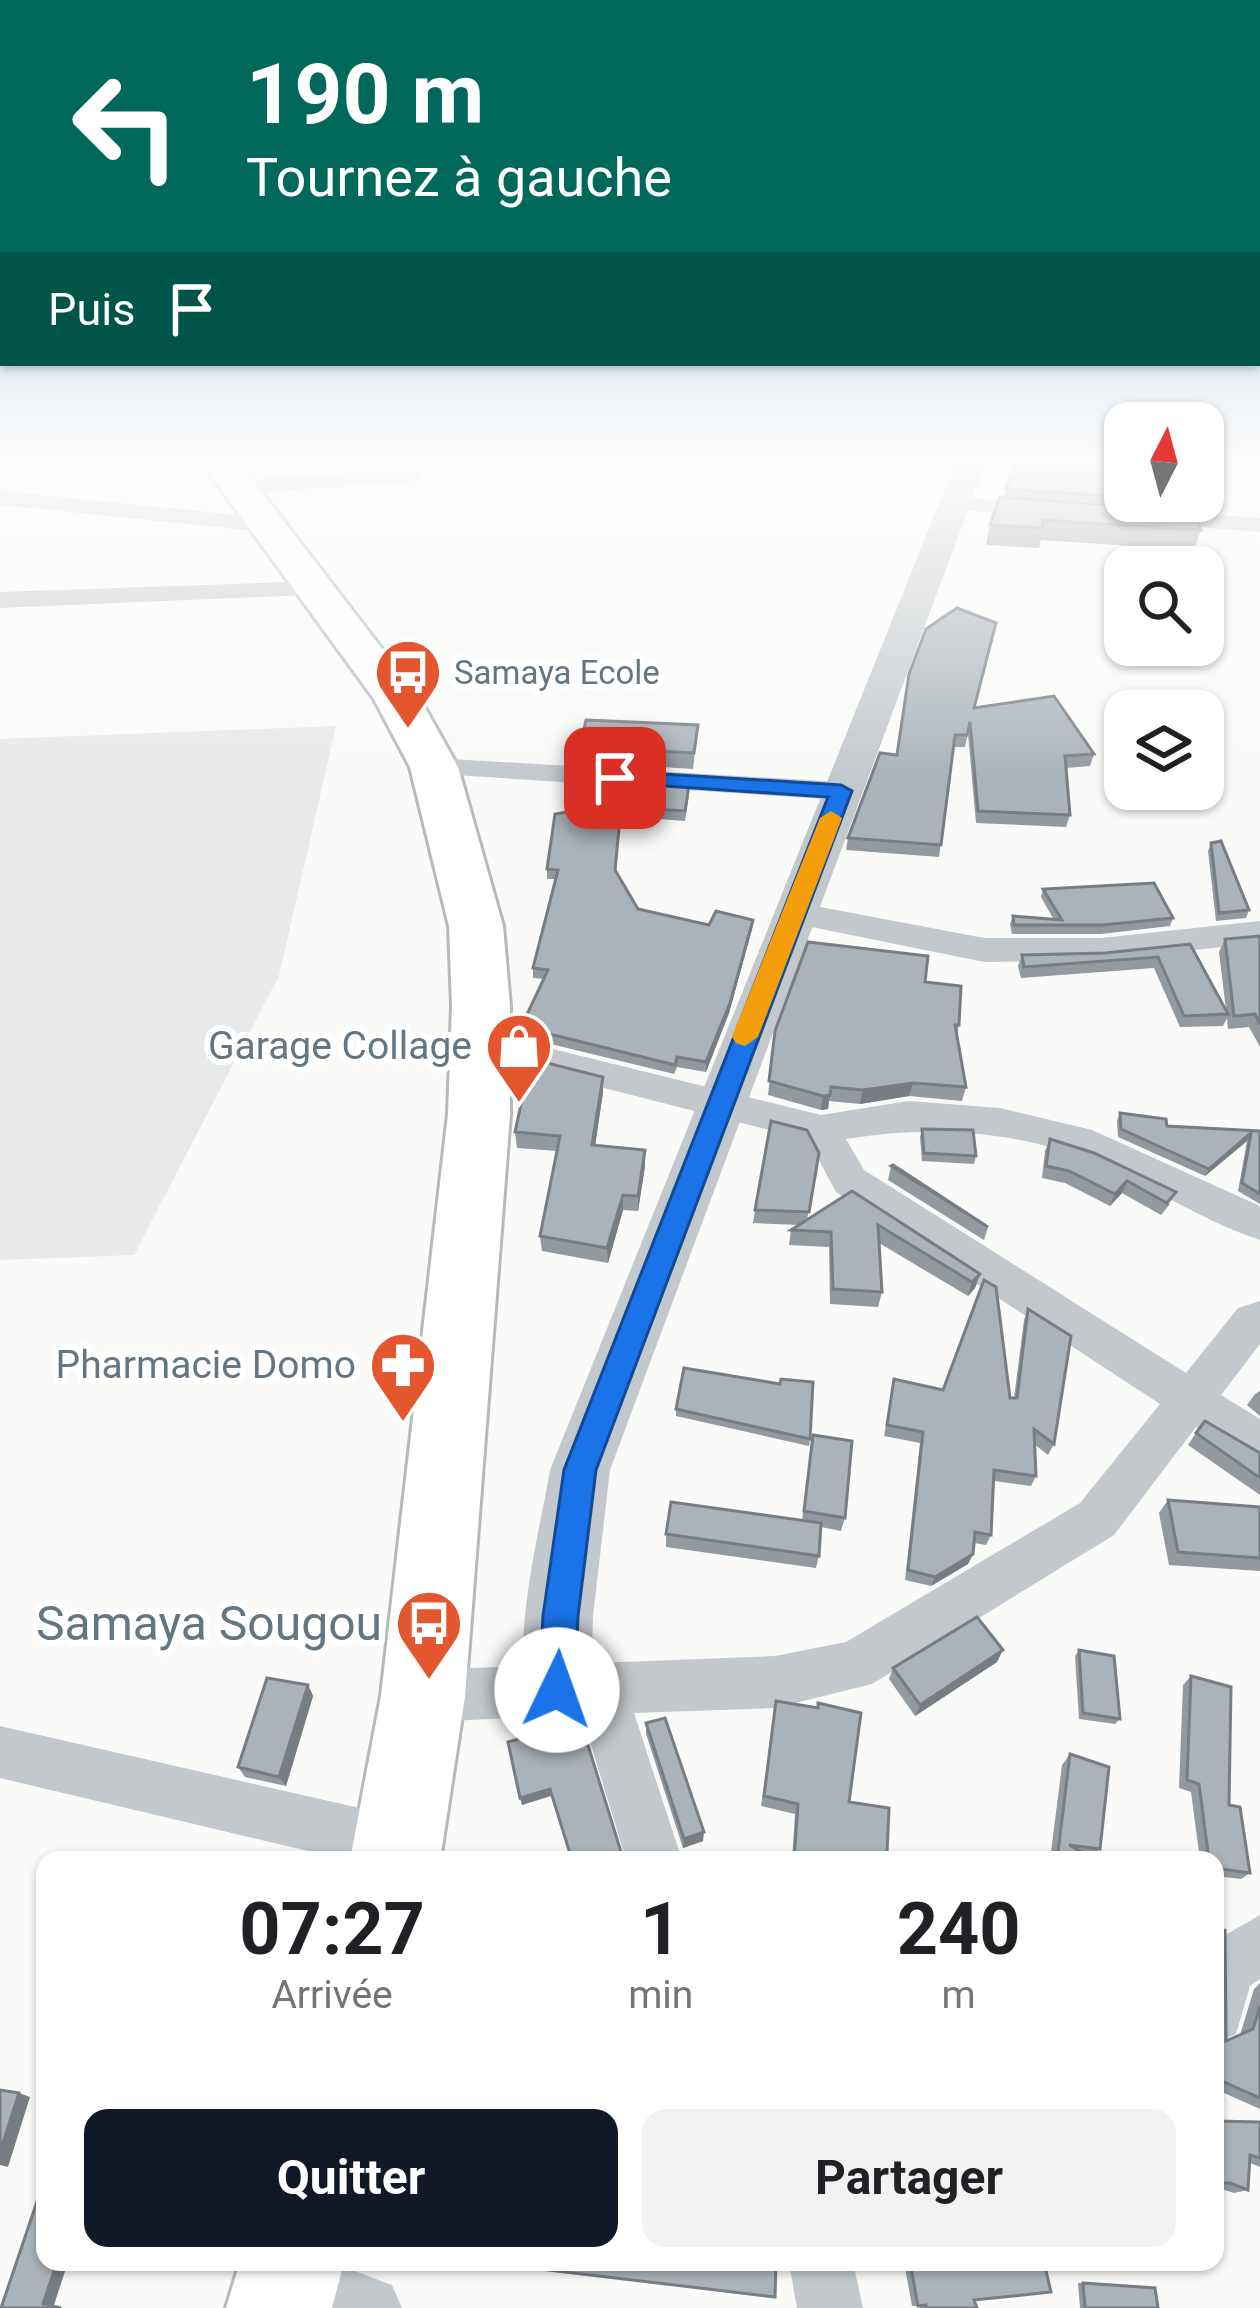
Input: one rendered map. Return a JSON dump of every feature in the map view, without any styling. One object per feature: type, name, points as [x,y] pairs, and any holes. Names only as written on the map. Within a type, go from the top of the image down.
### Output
[{"type":"main road","points":[[300,567],[396,697],[434,767],[476,926],[479,1114],[423,1696],[397,1851]]},
{"type":"street","points":[[650,1851],[579,1690],[560,1616],[580,1470],[929,567]]},
{"type":"street","points":[[0,600],[318,590]]},
{"type":"street","points":[[434,767],[841,791]]},
{"type":"street","points":[[794,913],[984,950],[1101,949],[1260,932]]},
{"type":"street","points":[[480,1044],[821,1129],[909,1115],[1000,1122],[1078,1140],[1260,1224]]},
{"type":"street","points":[[821,1129],[850,1181],[1260,1444]]},
{"type":"street","points":[[423,1696],[775,1682],[854,1666],[1097,1519],[1252,1321],[1260,1319]]},
{"type":"street","points":[[5,1765],[388,1851]]},
{"type":"street","points":[[1224,1970],[1260,1944]]},
{"type":"street","points":[[823,2271],[830,2308]]},
{"type":"shaded area","points":[[336,726],[279,976],[134,1255],[0,1260],[0,739]]},
{"type":"building","points":[[957,608],[996,623],[974,708],[1054,696],[1094,754],[1065,756],[1070,815],[978,811],[970,722],[967,735],[955,735],[941,845],[848,838],[880,753],[897,755],[909,674],[926,629]]},
{"type":"building","points":[[586,720],[698,725],[694,753],[580,747]]},
{"type":"building","points":[[575,778],[689,785],[685,811],[621,807],[615,870],[638,909],[709,925],[716,911],[753,920],[730,1003],[706,1062],[677,1057],[675,1065],[521,1027],[548,970],[533,968],[558,870],[547,869],[555,814],[568,812]]},
{"type":"building","points":[[1221,841],[1249,910],[1219,913],[1211,843]]},
{"type":"building","points":[[1154,883],[1173,918],[1103,925],[1014,925],[1013,916],[1062,920],[1043,889]]},
{"type":"building","points":[[1260,936],[1260,1024],[1255,1014],[1234,1016],[1225,939]]},
{"type":"building","points":[[808,942],[928,956],[925,982],[961,986],[959,1025],[955,1025],[966,1087],[913,1083],[863,1090],[831,1087],[830,1095],[823,1096],[769,1081],[775,1031]]},
{"type":"building","points":[[1190,944],[1228,1014],[1184,1016],[1158,957],[1024,967],[1022,955],[1105,953]]},
{"type":"building","points":[[531,1059],[603,1077],[592,1145],[645,1150],[638,1196],[623,1195],[607,1248],[540,1236],[560,1136],[515,1132]]},
{"type":"building","points":[[1120,1113],[1166,1119],[1167,1126],[1260,1131],[1260,1194],[1242,1183],[1251,1133],[1209,1169],[1121,1129]]},
{"type":"building","points":[[771,1121],[807,1130],[819,1153],[809,1212],[755,1210]]},
{"type":"building","points":[[922,1129],[973,1130],[976,1156],[924,1153]]},
{"type":"building","points":[[1050,1139],[1094,1153],[1176,1192],[1167,1203],[1127,1181],[1115,1194],[1069,1171],[1046,1166]]},
{"type":"building","points":[[893,1165],[988,1227],[891,1166]]},
{"type":"building","points":[[852,1191],[980,1274],[972,1282],[878,1225],[882,1292],[833,1289],[831,1232],[791,1230]]},
{"type":"building","points":[[984,1280],[996,1287],[1010,1398],[1017,1398],[1028,1309],[1071,1336],[1054,1444],[1034,1429],[1036,1476],[994,1470],[991,1535],[975,1532],[973,1554],[935,1577],[908,1570],[923,1432],[887,1425],[894,1379],[943,1390]]},
{"type":"building","points":[[684,1368],[780,1384],[781,1379],[813,1382],[810,1439],[676,1409]]},
{"type":"building","points":[[1205,1421],[1260,1453],[1260,1478],[1196,1433]]},
{"type":"building","points":[[813,1435],[852,1441],[845,1518],[804,1511]]},
{"type":"building","points":[[1168,1500],[1260,1507],[1260,1558],[1178,1552]]},
{"type":"building","points":[[671,1502],[821,1523],[819,1556],[666,1534]]},
{"type":"building","points":[[977,1617],[1003,1650],[920,1705],[893,1668]]},
{"type":"building","points":[[1079,1650],[1114,1656],[1120,1719],[1083,1713]]},
{"type":"building","points":[[1191,1676],[1231,1687],[1229,1805],[1240,1807],[1250,1873],[1224,1869],[1224,1851],[1208,1851],[1199,1784],[1187,1780]]},
{"type":"building","points":[[267,1678],[308,1685],[279,1777],[238,1767]]},
{"type":"building","points":[[776,1701],[818,1708],[818,1703],[861,1713],[849,1802],[889,1808],[887,1851],[795,1851],[798,1804],[764,1796]]},
{"type":"building","points":[[665,1718],[704,1832],[684,1839],[646,1723]]},
{"type":"building","points":[[570,1724],[576,1745],[587,1742],[621,1851],[569,1851],[550,1789],[520,1798],[508,1742]]},
{"type":"building","points":[[1070,1754],[1109,1767],[1100,1849],[1069,1845],[1080,1851],[1058,1851]]},
{"type":"building","points":[[1225,1929],[1226,2041],[1253,2029],[1260,2006],[1260,2098],[1224,2082]]},
{"type":"building","points":[[0,2090],[19,2093],[0,2152]]},
{"type":"building","points":[[1224,2121],[1260,2122],[1260,2158],[1250,2155],[1248,2190],[1224,2183]]},
{"type":"building","points":[[36,2205],[36,2271],[54,2271],[43,2304],[61,2308],[1,2308]]},
{"type":"building","points":[[557,2271],[776,2271],[775,2297]]},
{"type":"building","points":[[912,2271],[1046,2271],[1051,2292],[974,2300],[977,2308],[918,2306]]},
{"type":"building","points":[[1083,2283],[1155,2288],[1158,2308],[1085,2308]]},
{"type":"slow traffic","points":[[745,1037],[831,818]]},
{"type":"place","name":"Samaya Ecole","points":[[408,731]]},
{"type":"place","name":"Garage Collage","points":[[519,1105]]},
{"type":"place","name":"Pharmacie Domo","points":[[403,1424]]},
{"type":"place","name":"Samaya Sougou","points":[[429,1682]]},
{"type":"route","points":[[557,1690],[560,1616],[580,1470],[841,791],[615,778]]}]
